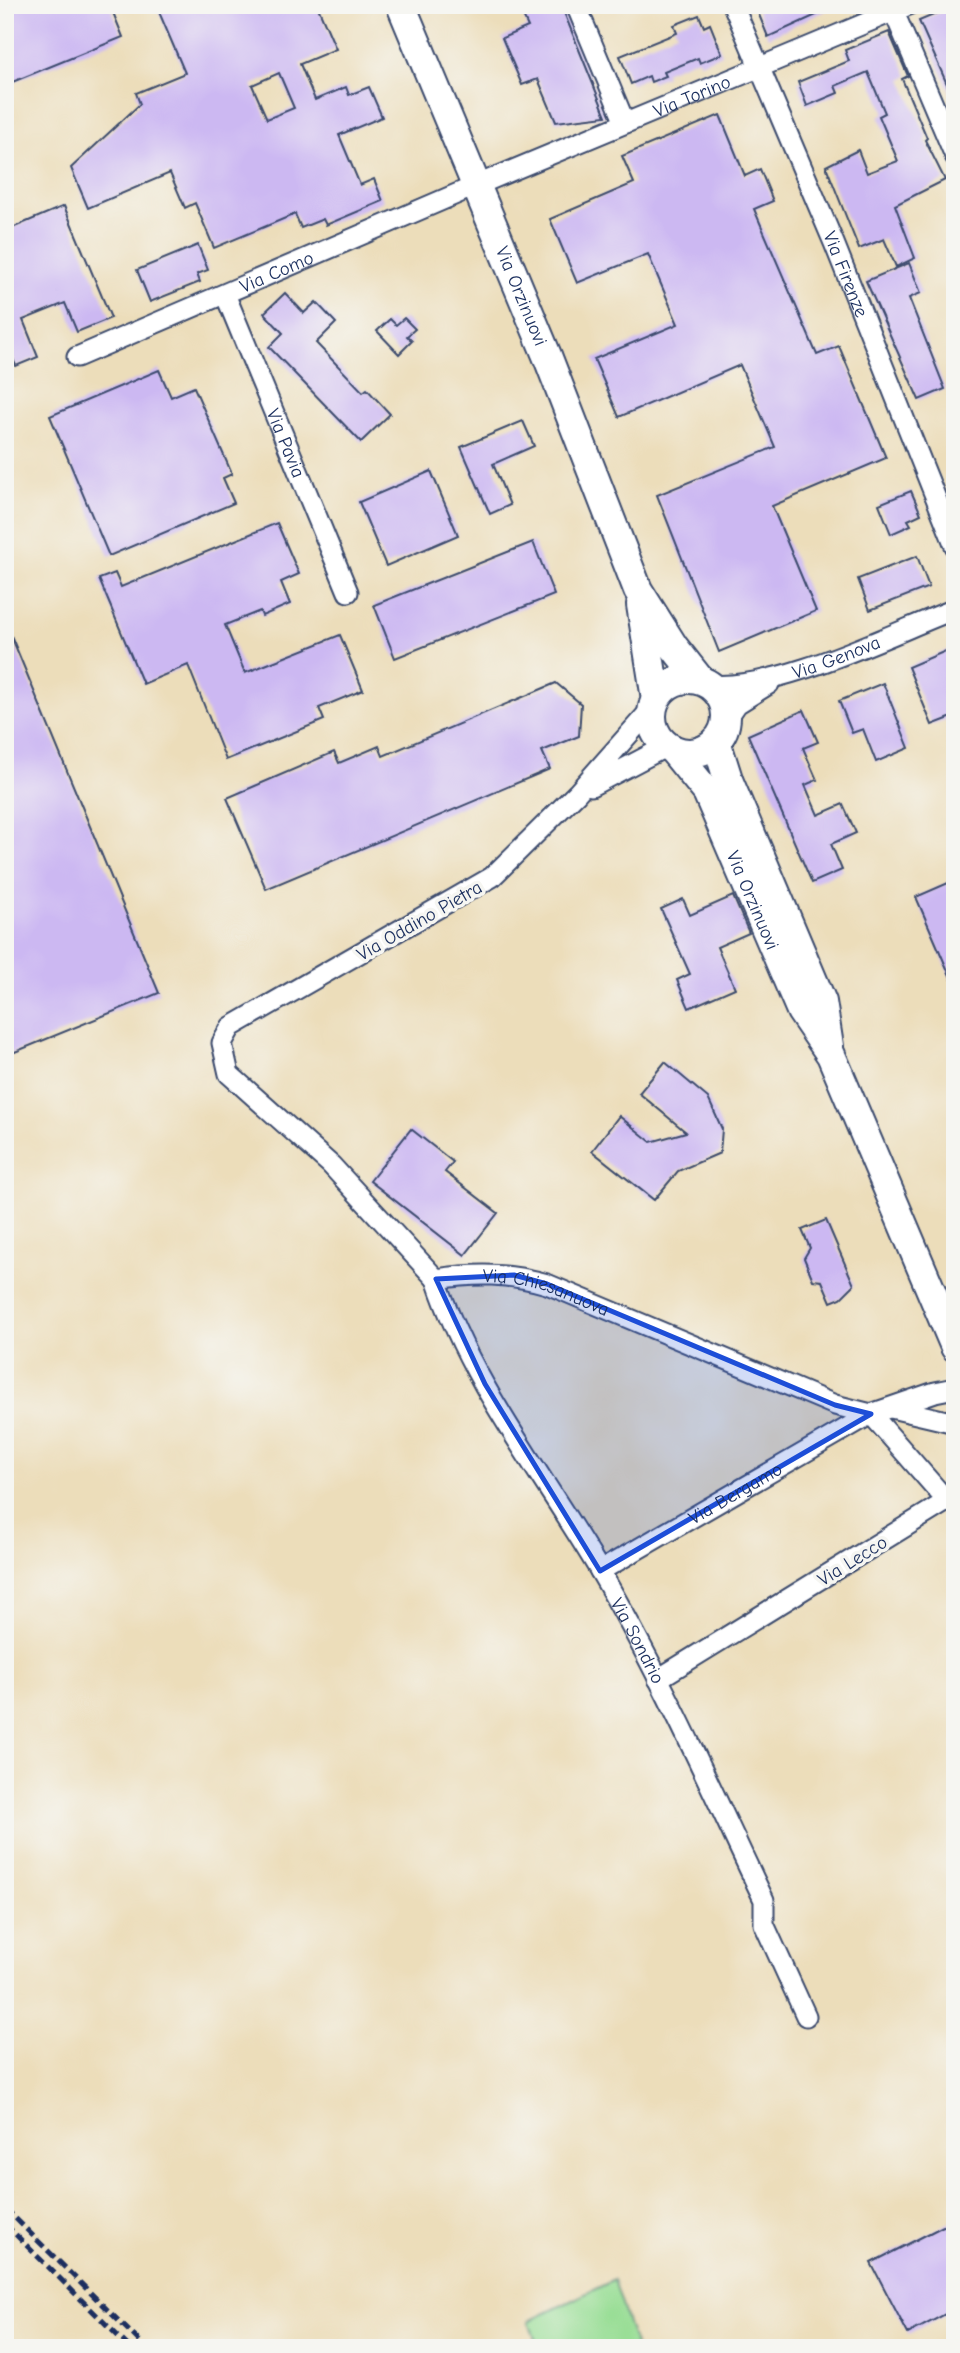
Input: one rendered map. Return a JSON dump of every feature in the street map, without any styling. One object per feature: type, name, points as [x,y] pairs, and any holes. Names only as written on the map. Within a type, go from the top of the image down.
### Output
[{"type":"main road","name":"Via Orzinuovi","points":[[401,5],[548,358],[638,590],[674,647],[721,696],[721,731],[729,782],[822,1002],[831,1055]]},
{"type":"main road","name":"Via Orzinuovi","points":[[638,590],[654,703],[654,730],[707,792],[801,1011],[831,1055],[955,1347]]},
{"type":"main road","points":[[654,703],[673,682],[686,678],[705,682]]},
{"type":"main road","points":[[670,748],[684,753],[699,752],[721,731]]},
{"type":"street","points":[[576,5],[625,123]]},
{"type":"street","name":"Via Firenze","points":[[733,5],[955,546]]},
{"type":"street","name":"Via Torino","points":[[475,186],[898,7]]},
{"type":"street","points":[[898,7],[955,156]]},
{"type":"street","name":"Via Como","points":[[77,357],[475,186]]},
{"type":"street","name":"Via Pavia","points":[[225,294],[348,592]]},
{"type":"street","name":"Via Genova","points":[[721,731],[745,697],[782,676],[955,609]]},
{"type":"street","name":"Via Genova","points":[[705,682],[726,686],[782,676]]},
{"type":"street","name":"Via Oddino Pietra","points":[[436,1279],[331,1165],[229,1074],[222,1043],[231,1027],[492,877],[577,793],[654,703]]},
{"type":"street","points":[[577,793],[670,748]]},
{"type":"street","name":"Via Chiesanuova","points":[[436,1279],[474,1273],[514,1275],[547,1284],[835,1405],[955,1423]]},
{"type":"street","name":"Via Sondrio","points":[[436,1279],[442,1298],[485,1384],[600,1571],[658,1679],[764,1900],[764,1924],[806,2016]]},
{"type":"street","points":[[881,1411],[935,1392],[955,1388]]},
{"type":"street","name":"Via Bergamo","points":[[600,1571],[881,1411]]},
{"type":"street","name":"Via Lecco","points":[[658,1679],[947,1501],[881,1411]]},
{"type":"highlighted area","points":[[514,1275],[547,1284],[835,1405],[871,1414],[600,1571],[485,1384],[436,1279]]},
{"type":"green space","points":[[614,2280],[636,2348],[538,2348],[529,2321]]},
{"type":"building","points":[[5,5],[110,5],[123,37],[5,85]]},
{"type":"building","points":[[156,5],[317,5],[336,49],[300,64],[315,100],[346,87],[349,95],[369,87],[382,117],[339,135],[360,185],[374,179],[383,201],[326,225],[323,219],[301,228],[295,214],[214,248],[195,203],[185,208],[170,173],[88,208],[71,168],[140,104],[136,93],[185,73]],"holes":[[[279,73],[294,108],[267,119],[252,85]]]},
{"type":"building","points":[[518,5],[561,5],[606,116],[556,122],[538,79],[522,85],[502,38],[528,27]]},
{"type":"building","points":[[755,5],[836,5],[836,6],[768,37]]},
{"type":"building","points":[[955,6],[955,100],[954,100],[919,21]]},
{"type":"building","points":[[699,15],[704,27],[710,24],[722,54],[700,63],[698,58],[664,72],[666,76],[651,82],[649,76],[631,84],[620,56],[677,33],[674,25]]},
{"type":"building","points":[[889,32],[908,76],[902,79],[927,138],[925,140],[945,180],[895,205],[915,258],[896,267],[884,239],[859,249],[826,166],[858,150],[867,173],[898,161],[879,116],[885,113],[868,72],[835,86],[838,93],[807,106],[798,82],[849,61],[845,50]]},
{"type":"building","points":[[720,115],[745,176],[760,169],[773,201],[754,209],[817,355],[839,346],[886,458],[772,506],[816,611],[719,652],[657,495],[775,447],[740,365],[619,417],[594,359],[678,324],[648,254],[577,283],[550,219],[634,183],[622,156]]},
{"type":"building","points":[[64,206],[111,318],[77,332],[65,303],[23,320],[38,357],[16,366],[5,341],[5,231]]},
{"type":"building","points":[[198,245],[208,270],[197,274],[200,282],[150,302],[137,270]]},
{"type":"building","points":[[909,263],[921,293],[909,298],[945,389],[919,400],[866,281]]},
{"type":"building","points":[[285,293],[304,313],[316,302],[336,323],[316,343],[363,392],[367,389],[390,414],[361,442],[269,347],[283,333],[264,313]]},
{"type":"building","points":[[404,318],[415,329],[407,336],[412,341],[399,354],[377,331],[390,319],[396,325]]},
{"type":"building","points":[[159,370],[171,397],[194,387],[232,474],[223,478],[234,503],[109,556],[50,416]]},
{"type":"building","points":[[523,421],[534,446],[493,464],[510,505],[490,514],[461,447]]},
{"type":"building","points":[[431,471],[458,535],[386,566],[359,502]]},
{"type":"building","points":[[911,491],[921,514],[908,520],[911,525],[891,534],[879,504]]},
{"type":"building","points":[[277,523],[299,574],[281,582],[290,604],[262,616],[260,611],[225,625],[245,673],[340,635],[363,690],[319,708],[324,720],[226,760],[188,665],[143,684],[99,579],[115,573],[121,587]]},
{"type":"building","points":[[533,542],[554,595],[395,658],[374,605]]},
{"type":"building","points":[[917,556],[929,587],[870,610],[858,579]]},
{"type":"building","points":[[5,621],[159,993],[5,1056]]},
{"type":"building","points":[[955,647],[955,716],[932,725],[908,667]]},
{"type":"building","points":[[556,683],[581,704],[579,736],[542,751],[550,769],[266,889],[227,798],[334,752],[339,763],[379,746],[383,756]]},
{"type":"building","points":[[883,683],[909,748],[876,762],[863,729],[852,733],[839,701]]},
{"type":"building","points":[[804,710],[818,742],[803,748],[817,780],[805,785],[818,815],[843,804],[856,833],[831,844],[842,870],[812,883],[748,735]]},
{"type":"building","points":[[955,880],[955,987],[916,897]]},
{"type":"building","points":[[733,896],[749,933],[717,947],[735,988],[689,1008],[677,980],[690,974],[661,909],[683,899],[690,915]]},
{"type":"building","points":[[665,1062],[708,1098],[722,1129],[720,1153],[678,1171],[654,1200],[592,1151],[619,1116],[651,1142],[686,1132],[639,1093]]},
{"type":"building","points":[[411,1129],[453,1162],[445,1172],[498,1213],[465,1255],[370,1181]]},
{"type":"building","points":[[826,1220],[854,1285],[841,1298],[831,1302],[822,1281],[813,1280],[804,1258],[810,1248],[802,1230]]},
{"type":"building","points":[[955,2220],[955,2309],[908,2334],[871,2263]]},
{"type":"railway","points":[[5,2208],[146,2348]]},
{"type":"railway","points":[[5,2224],[130,2348]]}]
